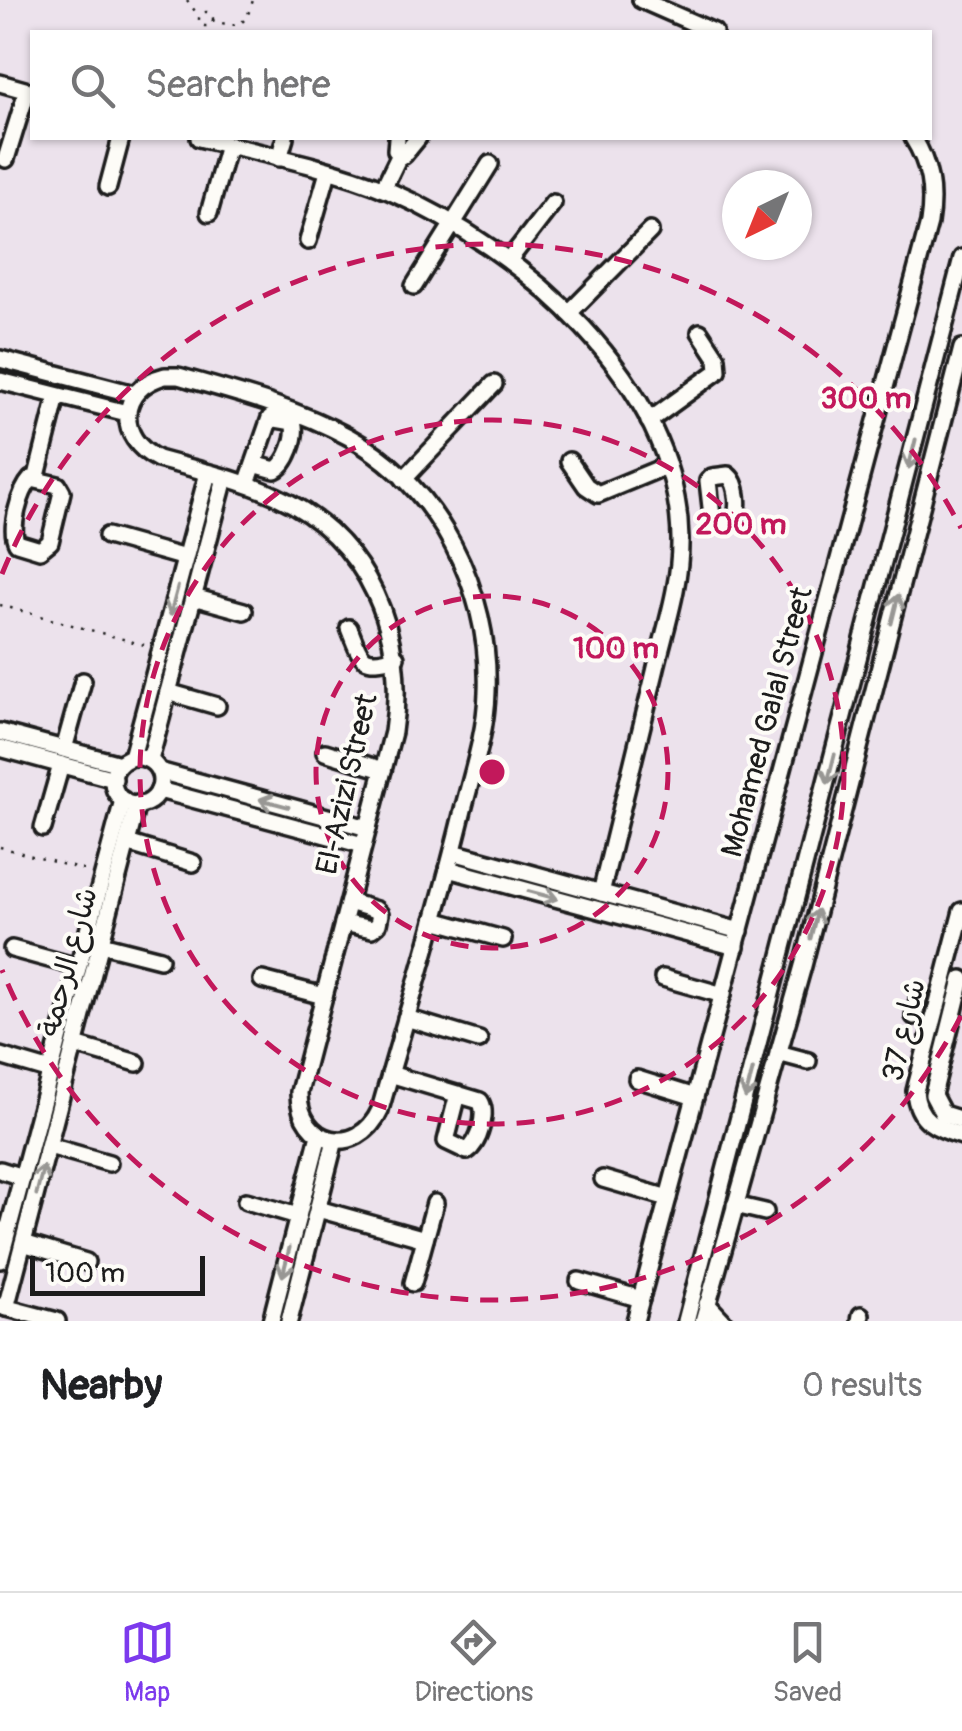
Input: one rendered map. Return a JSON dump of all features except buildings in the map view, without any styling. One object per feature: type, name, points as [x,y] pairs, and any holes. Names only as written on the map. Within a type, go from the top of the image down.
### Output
[{"type":"street","points":[[641,0],[709,30]]},
{"type":"street","points":[[0,83],[30,91],[6,160]]},
{"type":"street","points":[[108,187],[120,140]]},
{"type":"street","points":[[208,140],[384,189],[453,222],[509,260],[570,312],[605,352],[649,421],[677,506],[680,540],[674,592],[601,893]]},
{"type":"street","points":[[278,158],[284,140]]},
{"type":"street","points":[[397,140],[395,147],[400,154]]},
{"type":"street","points":[[400,154],[408,154],[417,140]]},
{"type":"street","name":"Mohamed Galal Street","points":[[635,1321],[929,223],[932,186],[914,140]]},
{"type":"street","points":[[209,213],[228,145]]},
{"type":"street","points":[[384,189],[400,154]]},
{"type":"street","points":[[414,286],[490,164]]},
{"type":"street","points":[[308,241],[328,172]]},
{"type":"street","points":[[509,260],[554,203]]},
{"type":"street","points":[[570,312],[650,231]]},
{"type":"street","points":[[686,1321],[962,258]]},
{"type":"street","points":[[649,421],[718,371],[717,358],[700,332]]},
{"type":"street","points":[[702,1321],[803,966],[962,348]]},
{"type":"street","points":[[0,359],[134,394]]},
{"type":"street","points":[[0,381],[128,413],[134,394],[153,379],[178,376],[240,394],[350,438],[404,479],[446,532],[462,562],[482,626],[487,659],[484,727],[454,852],[375,1121],[358,1136],[327,1138]]},
{"type":"street","points":[[404,479],[494,384]]},
{"type":"street","points":[[36,480],[57,396]]},
{"type":"street","name":"El-Azizi Street","points":[[128,413],[128,428],[145,453],[248,484],[306,511],[344,544],[383,608],[396,657],[397,707],[298,1092],[302,1116],[327,1138]]},
{"type":"street","points":[[569,461],[586,486],[598,494],[666,466]]},
{"type":"street","points":[[248,484],[254,464]]},
{"type":"street","points":[[159,790],[151,800],[130,802],[122,767],[160,650],[208,473]]},
{"type":"street","points":[[159,790],[154,766],[168,692],[224,478]]},
{"type":"street","points":[[36,480],[58,485],[62,492],[50,542],[40,550],[17,544],[13,536],[25,485],[36,480]]},
{"type":"street","points":[[677,506],[710,500]]},
{"type":"street","points":[[107,536],[185,558]]},
{"type":"street","points":[[193,597],[244,611]]},
{"type":"street","points":[[350,628],[365,661],[396,657]]},
{"type":"street","points":[[42,828],[83,681]]},
{"type":"street","points":[[168,692],[217,706]]},
{"type":"street","points":[[0,732],[62,757]]},
{"type":"street","points":[[0,748],[122,767],[154,766],[368,828]]},
{"type":"street","points":[[325,752],[383,770]]},
{"type":"street","points":[[159,790],[363,846]]},
{"type":"street","name":"شارع الرحمة","points":[[3,1307],[24,1243],[127,844],[130,802]]},
{"type":"street","name":"شارع الرحمة","points":[[0,1260],[6,1220],[22,1177],[102,875],[130,802]]},
{"type":"street","points":[[127,844],[193,863]]},
{"type":"street","points":[[454,852],[601,893],[738,939]]},
{"type":"street","points":[[448,869],[738,939]]},
{"type":"street","points":[[343,923],[372,929],[378,924],[380,914],[376,910],[348,902]]},
{"type":"street","name":"شارع 37","points":[[962,911],[915,1100],[927,1121],[962,1136]]},
{"type":"street","points":[[434,920],[503,939]]},
{"type":"street","points":[[101,944],[160,959]]},
{"type":"street","points":[[12,949],[78,967]]},
{"type":"street","points":[[782,960],[803,966]]},
{"type":"street","points":[[663,978],[722,995]]},
{"type":"street","name":"شارع 37","points":[[962,979],[958,1012],[933,1095],[944,1114],[962,1120]]},
{"type":"street","points":[[262,980],[324,996]]},
{"type":"street","points":[[917,1004],[936,1010]]},
{"type":"street","points":[[406,1018],[479,1040]]},
{"type":"street","points":[[75,1045],[137,1063]]},
{"type":"street","points":[[778,1053],[808,1061]]},
{"type":"street","points":[[0,1056],[50,1071]]},
{"type":"street","points":[[390,1074],[458,1094]]},
{"type":"street","points":[[637,1079],[695,1096]]},
{"type":"street","points":[[289,1321],[318,1209],[327,1138]]},
{"type":"street","points":[[271,1321],[298,1216],[327,1138]]},
{"type":"street","points":[[49,1146],[109,1163]]},
{"type":"street","points":[[0,1170],[22,1177]]},
{"type":"street","points":[[603,1179],[668,1198]]},
{"type":"street","points":[[246,1201],[298,1216]]},
{"type":"street","points":[[413,1283],[436,1203]]},
{"type":"street","points":[[736,1204],[765,1212]]},
{"type":"street","points":[[318,1209],[426,1239]]},
{"type":"street","points":[[24,1243],[86,1262]]},
{"type":"street","points":[[579,1281],[641,1299]]},
{"type":"street","points":[[707,1304],[723,1321]]},
{"type":"street","points":[[3,1307],[56,1321]]},
{"type":"path","points":[[187,0],[191,10],[200,15],[210,13],[212,20]]},
{"type":"path","points":[[212,20],[230,26],[240,24],[254,0]]},
{"type":"path","points":[[200,15],[200,22],[205,25]]},
{"type":"path","points":[[204,30],[212,20]]},
{"type":"path","points":[[0,605],[160,650]]},
{"type":"path","points":[[0,847],[102,875]]}]
